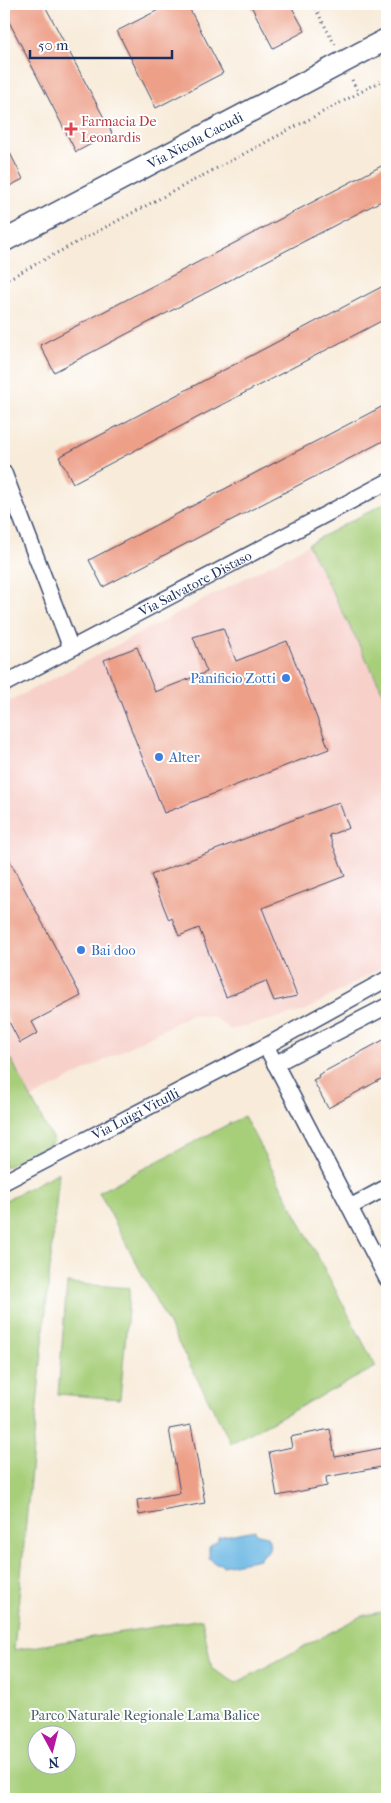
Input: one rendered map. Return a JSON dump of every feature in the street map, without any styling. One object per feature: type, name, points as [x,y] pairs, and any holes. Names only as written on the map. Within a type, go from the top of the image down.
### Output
[{"type":"street","name":"Via Nicola Cacudi","points":[[4,241],[387,39]]},
{"type":"street","points":[[4,473],[71,648]]},
{"type":"street","name":"Via Salvatore Distaso","points":[[4,684],[387,482]]},
{"type":"street","points":[[387,978],[266,1046],[387,1279]]},
{"type":"street","points":[[275,1064],[387,1006]]},
{"type":"street","name":"Via Luigi Vitulli","points":[[4,1182],[266,1046]]},
{"type":"street","points":[[350,1207],[387,1187]]},
{"type":"path","points":[[4,281],[387,78]]},
{"type":"shaded area","points":[[308,545],[387,699],[387,965],[304,1011],[230,1030],[213,1016],[190,1015],[31,1099],[4,1046],[4,704]]},
{"type":"green space","points":[[387,502],[387,700],[308,544]]},
{"type":"green space","points":[[4,1046],[54,1142],[4,1168]]},
{"type":"green space","points":[[244,1116],[376,1367],[231,1443],[99,1192]]},
{"type":"green space","name":"Parco Naturale Regionale Lama Balice","points":[[59,1172],[14,1650],[202,1619],[212,1669],[236,1683],[361,1616],[387,1611],[387,1799],[4,1799],[4,1201]]},
{"type":"green space","points":[[67,1283],[130,1288],[120,1399],[58,1394]]},
{"type":"water","points":[[255,1530],[255,1533],[267,1536],[269,1542],[268,1551],[260,1556],[260,1559],[223,1566],[222,1564],[214,1563],[209,1558],[209,1547],[218,1540],[218,1537]]},
{"type":"building","points":[[4,4],[44,4],[112,133],[76,152],[4,12]]},
{"type":"building","points":[[170,4],[187,4],[223,73],[156,108],[117,31]]},
{"type":"building","points":[[250,4],[290,4],[305,31],[273,48]]},
{"type":"building","points":[[4,141],[23,179],[4,189]]},
{"type":"building","points":[[387,163],[387,198],[54,372],[40,345]]},
{"type":"building","points":[[387,284],[387,318],[73,483],[59,457]]},
{"type":"building","points":[[387,404],[387,439],[103,587],[89,560]]},
{"type":"building","points":[[223,628],[236,661],[287,641],[329,749],[164,813],[104,660],[137,647],[155,692],[207,672],[193,637]]},
{"type":"building","points":[[339,802],[349,828],[329,835],[345,876],[262,908],[297,996],[274,1001],[266,981],[226,997],[199,928],[179,936],[172,918],[169,920],[151,875]]},
{"type":"building","points":[[4,850],[81,996],[32,1022],[38,1033],[20,1043],[4,1012]]},
{"type":"building","points":[[387,1038],[387,1076],[328,1108],[313,1080],[319,1077],[318,1075]]},
{"type":"building","points":[[191,1425],[205,1503],[139,1515],[137,1500],[180,1493],[169,1429]]},
{"type":"building","points":[[330,1429],[335,1457],[387,1447],[387,1466],[326,1477],[327,1486],[277,1496],[269,1452],[292,1447],[290,1437]]},
{"type":"place","name":"Farmacia De Leonardis","points":[[71,129]]},
{"type":"place","name":"Panificio Zotti","points":[[286,678]]},
{"type":"place","name":"Alter","points":[[159,757]]},
{"type":"place","name":"Bai doo","points":[[81,950]]}]
